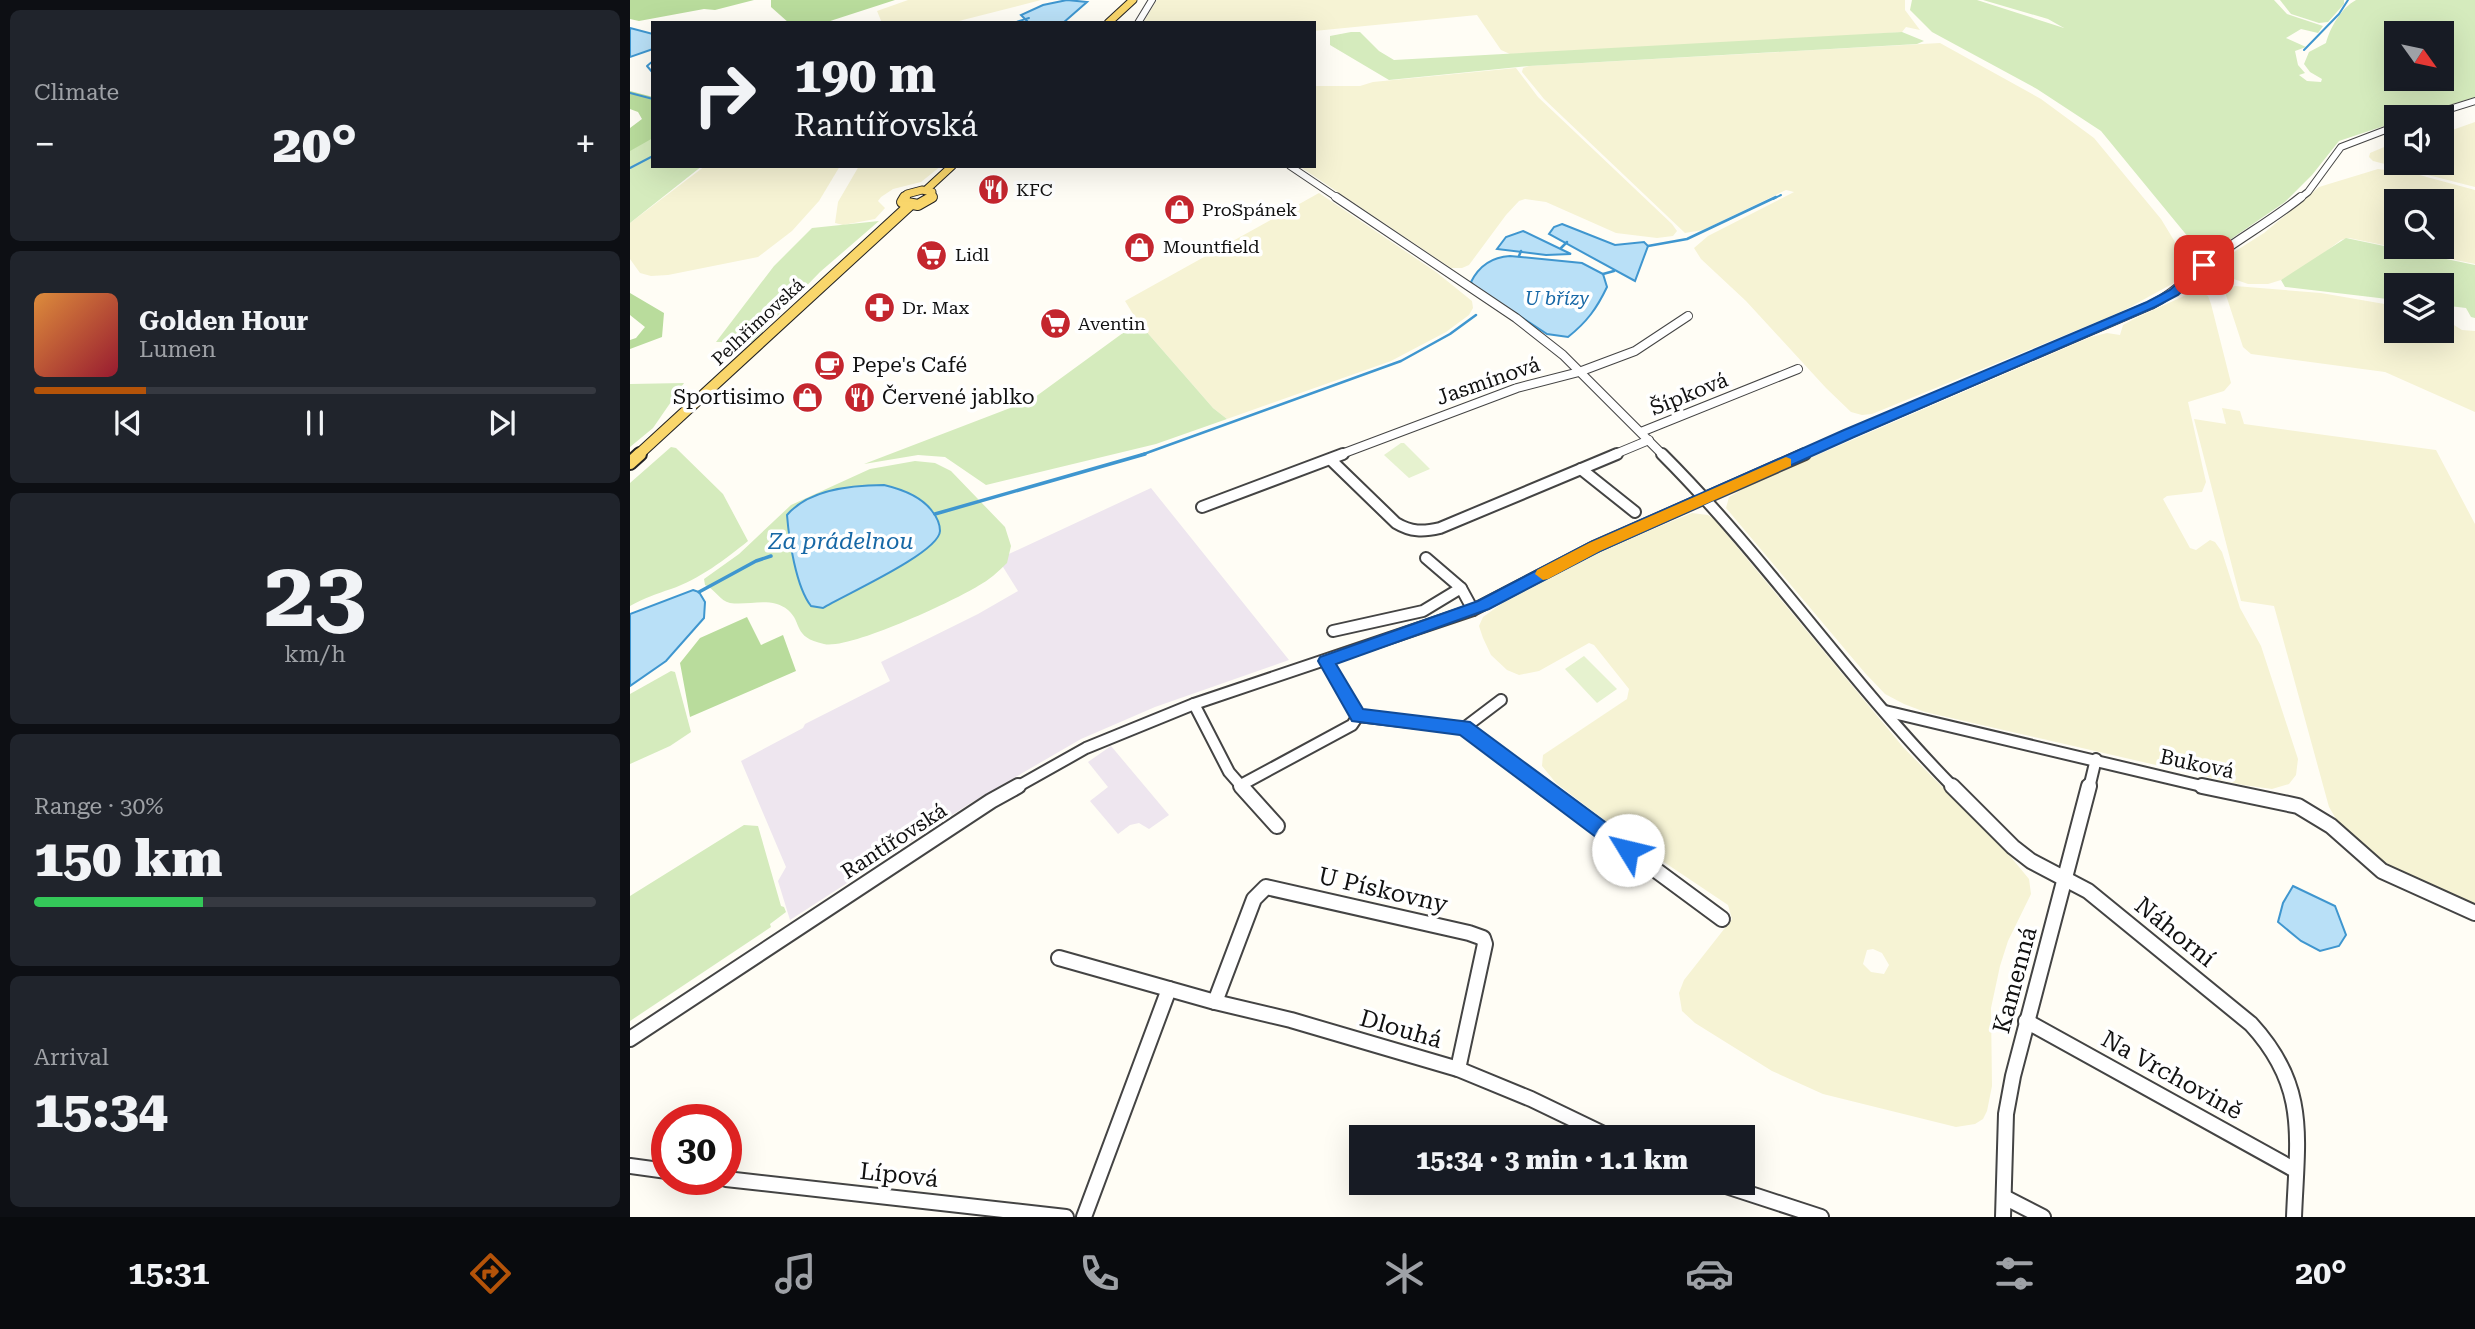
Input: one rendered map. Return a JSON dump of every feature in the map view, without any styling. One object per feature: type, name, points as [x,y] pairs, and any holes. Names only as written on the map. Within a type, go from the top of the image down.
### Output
[{"type":"main road","points":[[1110,21],[1133,0]]},
{"type":"main road","points":[[904,199],[926,190],[950,168]]},
{"type":"main road","name":"Pelhřimovská","points":[[630,463],[904,199],[930,201],[934,194],[926,190]]},
{"type":"street","points":[[1139,21],[1152,0]]},
{"type":"street","points":[[2454,108],[2475,101]]},
{"type":"street","name":"Rantířovská","points":[[630,1039],[991,801],[1086,748],[1194,704],[1472,610],[1594,547],[2174,293],[2204,265],[2270,222],[2308,192],[2341,147],[2384,130]]},
{"type":"street","points":[[1293,168],[1540,335],[1641,432]]},
{"type":"street","name":"Jasmínová","points":[[1202,507],[1517,388],[1579,372],[1635,351],[1688,316]]},
{"type":"street","name":"Šípková","points":[[1798,369],[1641,432],[1707,499],[1885,711]]},
{"type":"street","points":[[1331,460],[1398,525],[1419,532],[1440,528],[1649,440]]},
{"type":"street","points":[[1581,469],[1635,512]]},
{"type":"street","points":[[1426,558],[1461,588],[1472,610]]},
{"type":"street","points":[[1333,631],[1423,611],[1461,588]]},
{"type":"street","points":[[1326,661],[1358,716]]},
{"type":"street","points":[[1464,728],[1501,700]]},
{"type":"street","points":[[1194,704],[1229,772],[1277,826]]},
{"type":"street","name":"Buková","points":[[1885,711],[2096,759],[2165,778],[2298,806],[2331,826],[2382,871],[2475,913]]},
{"type":"street","name":"Náhorní","points":[[1885,711],[1911,744],[2013,848],[2031,861],[2088,891],[2251,1024],[2270,1045],[2291,1085],[2294,1217]]},
{"type":"street","points":[[1358,716],[1464,728],[1722,919]]},
{"type":"street","points":[[1241,785],[1352,725],[1358,716]]},
{"type":"street","name":"Kamenná","points":[[2003,1217],[2006,1114],[2026,1021],[2067,878],[2096,759]]},
{"type":"street","name":"U Pískovny","points":[[1215,1003],[1254,899],[1266,887],[1469,933],[1483,938],[1485,944],[1458,1069]]},
{"type":"street","name":"Dlouhá","points":[[1059,958],[1215,1003],[1291,1020],[1458,1069],[1585,1125]]},
{"type":"street","points":[[1084,1217],[1169,989]]},
{"type":"street","name":"Na Vrchovině","points":[[2026,1021],[2295,1170]]},
{"type":"street","points":[[630,1166],[651,1169]]},
{"type":"street","name":"Lípová","points":[[742,1181],[1066,1217]]},
{"type":"street","points":[[1754,1195],[1821,1217]]},
{"type":"street","points":[[2004,1197],[2043,1217]]},
{"type":"shaded area","points":[[908,0],[1041,0],[959,21],[881,21],[877,11]]},
{"type":"shaded area","points":[[1157,0],[1905,0],[1905,10],[1920,30],[1906,27],[1902,32],[1803,39],[1510,54],[1501,50],[1477,15],[1316,31],[1316,21],[1144,21]]},
{"type":"shaded area","points":[[1940,43],[2041,99],[2094,138],[2161,219],[2189,265],[2187,272],[2172,284],[2119,313],[1872,414],[1862,415],[1851,412],[1826,388],[1746,301],[1701,259],[1694,248],[1708,236],[1794,192],[1786,190],[1703,230],[1685,233],[1544,99],[1522,72],[1523,68],[1529,66]]},
{"type":"shaded area","points":[[1516,68],[1538,97],[1677,231],[1673,236],[1657,238],[1616,233],[1546,202],[1525,199],[1519,201],[1506,215],[1469,265],[1451,268],[1302,168],[1316,168],[1316,86],[1360,86],[1373,82]]},
{"type":"shaded area","points":[[2475,122],[2475,187],[2428,175],[2454,175],[2454,129]]},
{"type":"shaded area","points":[[2384,147],[2384,164],[2373,161],[2369,157],[2370,153]]},
{"type":"shaded area","points":[[702,168],[839,168],[819,201],[792,231],[758,257],[651,276],[640,273],[630,259],[630,223]]},
{"type":"shaded area","points":[[858,168],[938,168],[921,182],[893,189],[881,197],[878,201],[885,208],[875,219],[843,225],[835,223],[838,202]]},
{"type":"shaded area","points":[[2378,169],[2384,170],[2384,175],[2419,175],[2475,190],[2475,264],[2451,259],[2454,259],[2454,189],[2384,189],[2384,245],[2349,238],[2341,240],[2312,262],[2281,280],[2268,284],[2248,284],[2225,276],[2219,265],[2223,259],[2264,233],[2319,187]]},
{"type":"shaded area","points":[[1319,193],[1436,272],[1472,301],[1473,308],[1469,315],[1446,332],[1391,361],[1227,419],[1213,408],[1138,322],[1125,301]]},
{"type":"shaded area","points":[[2235,286],[2321,293],[2384,304],[2384,343],[2454,343],[2454,325],[2462,330],[2475,331],[2475,412],[2385,372],[2251,354],[2243,347],[2226,288]]},
{"type":"shaded area","points":[[2197,290],[2208,296],[2211,304],[2231,383],[2224,391],[2188,402],[2206,482],[2202,492],[2167,496],[2163,499],[2190,548],[2196,550],[2210,540],[2215,542],[2222,552],[2240,608],[2261,646],[2298,759],[2296,775],[2289,784],[2272,789],[2243,785],[1925,712],[1904,704],[1885,694],[1865,673],[1726,508],[1729,497],[1755,482],[2091,337],[2107,333],[2120,335],[2123,325]]},
{"type":"shaded area","points":[[2222,408],[2240,411],[2244,424],[2436,450],[2475,524],[2475,908],[2379,865],[2341,827],[2329,807],[2274,606],[2241,601],[2194,419],[2226,424]]},
{"type":"shaded area","points":[[1151,488],[1289,660],[1155,707],[1081,739],[969,804],[790,920],[778,881],[786,867],[741,761],[803,728],[805,724],[890,681],[881,662],[1018,591],[998,559]]},
{"type":"shaded area","points":[[1692,513],[1708,515],[1714,519],[1903,747],[2010,856],[2029,879],[2031,894],[2008,941],[1991,1008],[1992,1086],[1983,1119],[1975,1124],[1956,1127],[1823,1094],[1772,1071],[1695,1023],[1682,1011],[1679,993],[1684,980],[1732,919],[1728,905],[1625,836],[1556,783],[1542,766],[1543,755],[1627,699],[1629,689],[1594,645],[1589,643],[1539,671],[1519,675],[1507,670],[1491,655],[1479,626],[1483,617],[1511,597],[1583,558]],"holes":[[[1873,949],[1882,953],[1889,965],[1884,974],[1871,972],[1863,964],[1867,950]]]},
{"type":"shaded area","points":[[1111,746],[1169,815],[1149,829],[1139,823],[1130,825],[1118,834],[1090,801],[1108,787],[1088,762]]},
{"type":"green space","points":[[630,0],[754,0],[715,10],[704,9],[639,21],[630,19]]},
{"type":"green space","points":[[771,0],[895,0],[830,21],[787,21],[771,7]]},
{"type":"green space","points":[[1912,0],[1977,0],[2064,28],[2048,19],[1983,0],[2274,0],[2287,14],[2323,26],[2318,33],[2301,29],[2286,38],[2306,47],[2295,51],[2298,65],[2305,73],[2299,75],[2307,81],[2321,82],[2322,79],[2310,72],[2304,64],[2309,52],[2326,43],[2337,19],[2356,0],[2475,0],[2475,97],[2449,105],[2384,105],[2384,126],[2339,141],[2312,175],[2285,202],[2212,252],[2198,249],[2101,131],[2037,89],[1932,32],[1910,10]]},
{"type":"green space","points":[[2280,0],[2344,0],[2344,4],[2328,22],[2319,23],[2291,14]]},
{"type":"green space","points":[[1360,32],[1379,51],[1394,60],[1902,32],[1924,41],[1917,44],[1529,66],[1389,80],[1330,45],[1330,36]]},
{"type":"green space","points":[[630,91],[651,96],[651,139],[630,151],[630,128],[642,119],[638,112],[630,109]]},
{"type":"green space","points":[[651,136],[651,168],[699,168],[630,223],[630,150]]},
{"type":"green space","points":[[879,221],[820,272],[752,342],[716,342],[774,266],[812,228]]},
{"type":"green space","points":[[2346,238],[2384,246],[2384,259],[2446,259],[2475,265],[2475,318],[2471,317],[2466,308],[2454,307],[2454,273],[2384,273],[2384,299],[2285,287],[2281,280]]},
{"type":"green space","points":[[630,293],[664,313],[662,337],[630,349],[630,340],[636,338],[645,327],[630,315]]},
{"type":"green space","points":[[1138,322],[1213,408],[1227,419],[1156,444],[986,485],[945,457],[918,455],[864,464],[1031,400]]},
{"type":"green space","points":[[684,383],[653,428],[630,447],[630,384]]},
{"type":"green space","points":[[1401,443],[1430,469],[1409,478],[1384,455]]},
{"type":"green space","points":[[671,447],[676,448],[723,494],[748,541],[701,575],[630,606],[630,483]]},
{"type":"green space","points":[[915,461],[935,463],[951,471],[1005,527],[1011,546],[1007,563],[997,573],[966,593],[901,623],[837,644],[824,644],[807,638],[793,615],[781,606],[767,602],[730,603],[705,585],[704,579],[739,554],[791,505],[870,469]],"holes":[[[884,485],[911,560],[844,595],[806,599],[788,524],[813,497],[843,489]]]},
{"type":"green space","points":[[747,617],[761,645],[783,635],[796,671],[690,717],[680,663],[700,638]]},
{"type":"green space","points":[[1584,656],[1617,689],[1597,703],[1565,669]]},
{"type":"green space","points":[[671,671],[675,672],[691,732],[670,746],[630,764],[630,694]]},
{"type":"green space","points":[[744,825],[758,826],[781,906],[786,912],[770,924],[771,927],[630,1021],[630,896]]},
{"type":"water","points":[[1067,0],[1087,2],[1065,21],[1027,21],[1021,15],[1043,5]]},
{"type":"water","points":[[630,28],[651,33],[651,50],[630,57]]},
{"type":"water","name":"U břízy","points":[[1562,224],[1615,245],[1644,242],[1648,246],[1635,281],[1549,234],[1554,227]]},
{"type":"water","name":"U břízy","points":[[1523,231],[1571,254],[1546,255],[1497,249],[1506,237]]},
{"type":"water","name":"U břízy","points":[[1510,256],[1582,263],[1603,274],[1607,287],[1591,314],[1568,337],[1547,334],[1471,282],[1487,263]]},
{"type":"water","name":"Za prádelnou","points":[[884,485],[910,494],[927,506],[935,515],[939,526],[936,540],[908,562],[869,584],[823,608],[811,606],[797,575],[787,515],[796,506],[819,494],[858,486]]},
{"type":"water","points":[[693,590],[699,592],[705,602],[704,618],[666,661],[630,686],[630,614]]},
{"type":"water","points":[[2293,886],[2335,906],[2346,935],[2339,946],[2320,951],[2301,941],[2278,922],[2283,903]]},
{"type":"waterway","points":[[2304,50],[2339,14],[2348,0]]},
{"type":"waterway","points":[[1019,21],[1029,18]]},
{"type":"waterway","points":[[651,63],[647,66],[651,71]]},
{"type":"waterway","points":[[630,93],[651,98]]},
{"type":"waterway","points":[[630,168],[651,157]]},
{"type":"waterway","points":[[1773,199],[1781,195]]},
{"type":"waterway","points":[[1648,246],[1687,239],[1776,197]]},
{"type":"waterway","points":[[1561,248],[1567,242]]},
{"type":"waterway","points":[[1519,256],[1521,251]]},
{"type":"waterway","points":[[1603,274],[1614,271]]},
{"type":"waterway","points":[[1141,455],[1401,361],[1450,334],[1476,315]]},
{"type":"waterway","points":[[935,514],[1145,454]]},
{"type":"waterway","points":[[699,592],[756,561],[771,556]]},
{"type":"slow traffic","points":[[1543,574],[1594,547],[1786,462]]},
{"type":"place","name":"KFC","points":[[993,190]]},
{"type":"place","name":"ProSpánek","points":[[1179,210]]},
{"type":"place","name":"Mountfield","points":[[1140,247]]},
{"type":"place","name":"Lidl","points":[[932,255]]},
{"type":"place","name":"Dr. Max","points":[[879,308]]},
{"type":"place","name":"Aventin","points":[[1055,324]]},
{"type":"place","name":"Pepe's Café","points":[[829,365]]},
{"type":"place","name":"Sportisimo","points":[[808,397]]},
{"type":"place","name":"Červené jablko","points":[[859,397]]},
{"type":"route","points":[[1628,850],[1464,728],[1358,716],[1326,661],[1484,605],[1594,547],[1938,395],[2151,305],[2174,293],[2204,265]]}]
